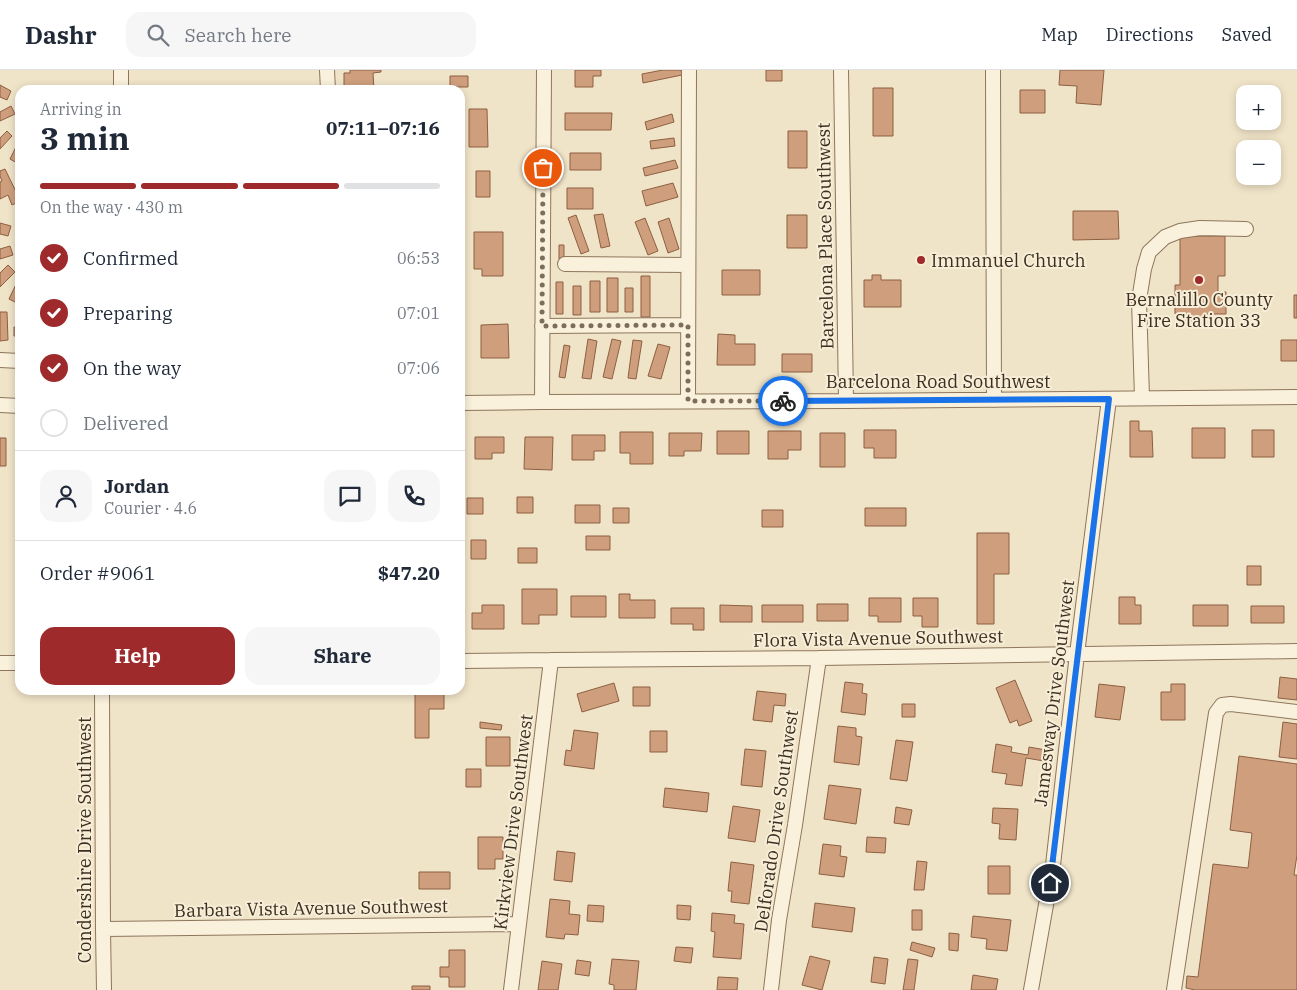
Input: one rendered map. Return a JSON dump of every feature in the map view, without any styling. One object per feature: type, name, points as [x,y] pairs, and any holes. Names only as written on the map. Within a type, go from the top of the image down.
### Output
[{"type":"street","points":[[121,70],[121,85]]},
{"type":"street","points":[[327,70],[328,85]]},
{"type":"street","points":[[542,402],[544,70]]},
{"type":"street","points":[[688,401],[689,70]]},
{"type":"street","name":"Barcelona Place Southwest","points":[[840,70],[846,401]]},
{"type":"street","points":[[993,70],[994,400]]},
{"type":"street","points":[[1142,398],[1139,300],[1149,252],[1165,237],[1180,231],[1200,228],[1246,229]]},
{"type":"street","points":[[565,264],[688,265]]},
{"type":"street","points":[[542,326],[688,325]]},
{"type":"street","points":[[0,360],[15,361]]},
{"type":"street","name":"Barcelona Road Southwest","points":[[465,403],[1297,397]]},
{"type":"street","name":"Jamesway Drive Southwest","points":[[1031,990],[1053,865],[1109,399]]},
{"type":"street","points":[[0,405],[15,406]]},
{"type":"street","name":"Flora Vista Avenue Southwest","points":[[465,661],[1297,651]]},
{"type":"street","name":"Delforado Drive Southwest","points":[[771,990],[779,920],[819,658]]},
{"type":"street","name":"Kirkview Drive Southwest","points":[[511,990],[551,660]]},
{"type":"street","points":[[0,663],[15,663]]},
{"type":"street","name":"Condershire Drive Southwest","points":[[102,695],[104,990]]},
{"type":"street","points":[[1174,990],[1216,713],[1222,706],[1231,704],[1297,712]]},
{"type":"street","name":"Barbara Vista Avenue Southwest","points":[[103,929],[519,924]]},
{"type":"building","points":[[350,70],[381,70],[381,72],[373,73],[374,85],[344,85],[344,73],[350,73]]},
{"type":"building","points":[[575,70],[601,70],[601,76],[593,76],[593,87],[575,87]]},
{"type":"building","points":[[663,70],[681,70],[682,75],[643,83],[642,74]]},
{"type":"building","points":[[766,70],[782,70],[782,81],[766,81]]},
{"type":"building","points":[[1060,70],[1104,70],[1101,105],[1076,103],[1077,86],[1059,85]]},
{"type":"building","points":[[450,76],[468,76],[468,87],[465,87],[465,85],[450,85]]},
{"type":"building","points":[[0,85],[11,91],[7,100],[0,97]]},
{"type":"building","points":[[873,88],[893,88],[893,136],[873,136]]},
{"type":"building","points":[[1020,90],[1045,90],[1045,113],[1020,113]]},
{"type":"building","points":[[11,106],[15,114],[0,121],[0,112]]},
{"type":"building","points":[[469,109],[487,109],[488,147],[469,147]]},
{"type":"building","points":[[565,113],[612,113],[611,130],[565,130]]},
{"type":"building","points":[[672,114],[674,122],[647,130],[645,122]]},
{"type":"building","points":[[7,131],[12,136],[0,149],[0,138]]},
{"type":"building","points":[[788,131],[807,131],[807,168],[788,168]]},
{"type":"building","points":[[674,138],[675,146],[651,149],[650,141]]},
{"type":"building","points":[[15,149],[15,162],[10,159]]},
{"type":"building","points":[[570,153],[601,153],[601,170],[570,170]]},
{"type":"building","points":[[675,160],[678,168],[645,176],[643,168]]},
{"type":"building","points":[[5,169],[15,190],[15,204],[12,205],[8,195],[0,199],[0,182],[2,181],[0,171]]},
{"type":"building","points":[[476,171],[490,171],[490,197],[476,197]]},
{"type":"building","points":[[673,183],[678,197],[646,206],[642,191]]},
{"type":"building","points":[[567,188],[593,188],[593,209],[567,209]]},
{"type":"building","points":[[1073,211],[1118,211],[1119,239],[1073,240]]},
{"type":"building","points":[[603,214],[610,246],[601,248],[594,215]]},
{"type":"building","points":[[576,215],[589,251],[581,254],[568,218]]},
{"type":"building","points":[[787,215],[807,215],[807,248],[787,248]]},
{"type":"building","points":[[645,218],[658,251],[648,255],[635,222]]},
{"type":"building","points":[[669,218],[679,249],[668,253],[658,222]]},
{"type":"building","points":[[0,223],[11,226],[8,236],[0,234]]},
{"type":"building","points":[[474,232],[503,232],[503,276],[482,276],[482,269],[474,269]]},
{"type":"building","name":"Bernalillo County Fire Station 33","points":[[1180,236],[1225,236],[1225,276],[1218,276],[1218,292],[1226,292],[1226,314],[1203,314],[1203,325],[1186,325],[1186,314],[1175,314],[1175,285],[1180,285]]},
{"type":"building","points":[[559,245],[564,245],[564,259],[559,259]]},
{"type":"building","points":[[10,246],[13,255],[0,259],[0,249]]},
{"type":"building","points":[[8,265],[15,272],[0,287],[0,273]]},
{"type":"building","points":[[722,270],[760,270],[760,295],[722,295]]},
{"type":"building","points":[[872,275],[881,275],[881,280],[901,280],[901,307],[864,307],[864,280],[872,280]]},
{"type":"building","points":[[641,276],[650,276],[650,317],[641,317]]},
{"type":"building","points":[[607,278],[618,278],[618,312],[607,312]]},
{"type":"building","points":[[590,281],[600,281],[600,312],[590,312]]},
{"type":"building","points":[[556,282],[563,282],[563,314],[556,314]]},
{"type":"building","points":[[15,286],[15,302],[9,299]]},
{"type":"building","points":[[573,286],[581,286],[581,315],[573,315]]},
{"type":"building","points":[[625,288],[633,288],[633,312],[625,312]]},
{"type":"building","points":[[1294,295],[1297,295],[1297,318],[1294,318]]},
{"type":"building","points":[[0,312],[7,312],[8,340],[0,341]]},
{"type":"building","points":[[508,324],[509,358],[481,358],[481,325]]},
{"type":"building","points":[[718,334],[735,335],[735,344],[755,344],[755,365],[717,365]]},
{"type":"building","points":[[588,339],[597,341],[591,379],[582,378]]},
{"type":"building","points":[[612,339],[621,341],[612,379],[603,377]]},
{"type":"building","points":[[633,340],[642,341],[636,379],[628,378]]},
{"type":"building","points":[[1281,340],[1297,340],[1297,361],[1281,361]]},
{"type":"building","points":[[658,344],[670,347],[661,379],[648,376]]},
{"type":"building","points":[[564,345],[570,346],[565,378],[559,377]]},
{"type":"building","points":[[782,354],[812,354],[812,372],[782,372]]},
{"type":"building","points":[[1130,421],[1139,421],[1139,431],[1152,431],[1153,457],[1130,457]]},
{"type":"building","points":[[1192,428],[1225,428],[1225,458],[1192,458]]},
{"type":"building","points":[[864,430],[896,430],[896,458],[874,458],[874,448],[864,448]]},
{"type":"building","points":[[1252,430],[1274,430],[1274,457],[1252,457]]},
{"type":"building","points":[[717,431],[749,431],[749,454],[717,454]]},
{"type":"building","points":[[768,431],[801,431],[801,450],[788,450],[788,459],[768,459]]},
{"type":"building","points":[[620,432],[653,432],[653,464],[630,464],[630,453],[620,453]]},
{"type":"building","points":[[669,433],[702,433],[701,451],[684,451],[684,456],[669,456]]},
{"type":"building","points":[[820,433],[845,433],[845,467],[820,467]]},
{"type":"building","points":[[572,435],[605,435],[605,451],[594,451],[594,460],[572,460]]},
{"type":"building","points":[[475,437],[504,437],[504,453],[492,453],[492,459],[475,459]]},
{"type":"building","points":[[525,437],[553,437],[552,470],[524,469]]},
{"type":"building","points":[[0,438],[6,438],[6,466],[0,466]]},
{"type":"building","points":[[517,497],[533,497],[533,513],[517,513]]},
{"type":"building","points":[[467,498],[483,498],[483,514],[467,514]]},
{"type":"building","points":[[575,505],[600,505],[600,523],[575,523]]},
{"type":"building","points":[[613,508],[629,508],[629,523],[613,523]]},
{"type":"building","points":[[865,508],[906,508],[906,526],[865,526]]},
{"type":"building","points":[[762,510],[783,510],[783,527],[762,527]]},
{"type":"building","points":[[977,533],[1009,533],[1009,574],[994,574],[994,624],[977,624]]},
{"type":"building","points":[[586,536],[610,536],[610,550],[586,550]]},
{"type":"building","points":[[471,540],[486,540],[486,559],[471,559]]},
{"type":"building","points":[[518,548],[537,548],[537,563],[518,563]]},
{"type":"building","points":[[1247,566],[1261,566],[1261,585],[1247,585]]},
{"type":"building","points":[[522,589],[557,589],[557,615],[539,615],[539,624],[522,624]]},
{"type":"building","points":[[619,594],[630,594],[630,600],[655,600],[655,618],[619,618]]},
{"type":"building","points":[[571,596],[606,596],[606,617],[571,617]]},
{"type":"building","points":[[1119,597],[1135,597],[1135,605],[1141,605],[1141,624],[1119,624]]},
{"type":"building","points":[[869,598],[901,598],[901,622],[878,622],[878,616],[869,616]]},
{"type":"building","points":[[913,598],[938,598],[938,627],[922,627],[922,616],[913,616]]},
{"type":"building","points":[[817,604],[848,604],[848,621],[817,621]]},
{"type":"building","points":[[482,605],[504,605],[504,629],[472,629],[472,613],[482,613]]},
{"type":"building","points":[[720,605],[752,606],[752,622],[720,622]]},
{"type":"building","points":[[762,605],[803,605],[803,622],[762,622]]},
{"type":"building","points":[[1193,605],[1228,605],[1228,626],[1193,626]]},
{"type":"building","points":[[1251,606],[1284,606],[1284,623],[1251,623]]},
{"type":"building","points":[[671,608],[704,608],[704,630],[693,630],[693,624],[671,624]]},
{"type":"building","points":[[1280,677],[1297,679],[1297,700],[1278,698]]},
{"type":"building","points":[[1015,680],[1032,721],[1019,726],[1017,720],[1010,723],[996,688]]},
{"type":"building","points":[[845,682],[863,684],[862,693],[867,694],[865,715],[841,712]]},
{"type":"building","points":[[614,683],[619,701],[582,712],[577,694]]},
{"type":"building","points":[[1099,684],[1125,687],[1120,720],[1095,717]]},
{"type":"building","points":[[1171,684],[1185,684],[1185,720],[1161,720],[1161,692],[1171,692]]},
{"type":"building","points":[[633,687],[650,687],[650,706],[633,706]]},
{"type":"building","points":[[757,691],[786,694],[785,706],[774,705],[772,722],[753,720]]},
{"type":"building","points":[[415,695],[444,695],[444,709],[429,709],[429,738],[415,738]]},
{"type":"building","points":[[902,704],[915,704],[915,717],[902,717]]},
{"type":"building","points":[[480,722],[502,725],[501,730],[480,728]]},
{"type":"building","points":[[1283,722],[1297,724],[1297,759],[1279,757]]},
{"type":"building","points":[[838,726],[856,728],[856,736],[862,737],[859,765],[834,762]]},
{"type":"building","points":[[574,730],[598,733],[594,769],[564,765],[566,750],[571,751]]},
{"type":"building","points":[[650,731],[667,731],[667,752],[650,752]]},
{"type":"building","points":[[486,737],[510,737],[510,766],[486,766]]},
{"type":"building","points":[[896,740],[913,742],[907,781],[890,779]]},
{"type":"building","points":[[996,744],[1012,747],[1011,752],[1028,755],[1029,747],[1046,750],[1044,761],[1026,758],[1022,786],[1005,784],[1007,774],[992,772]]},
{"type":"building","points":[[745,749],[766,751],[762,787],[741,785]]},
{"type":"building","points":[[1239,756],[1297,764],[1297,855],[1294,875],[1297,875],[1297,990],[1195,990],[1186,988],[1187,976],[1198,977],[1213,864],[1248,868],[1252,833],[1230,830]]},
{"type":"building","points":[[466,769],[481,769],[481,787],[466,787]]},
{"type":"building","points":[[829,785],[861,789],[856,824],[824,819]]},
{"type":"building","points":[[665,788],[709,793],[707,812],[663,807]]},
{"type":"building","points":[[733,806],[760,810],[755,842],[728,838]]},
{"type":"building","points":[[896,807],[912,810],[909,825],[894,823]]},
{"type":"building","points":[[993,808],[1018,809],[1016,840],[999,839],[1000,824],[992,823]]},
{"type":"building","points":[[478,837],[503,837],[503,859],[495,859],[495,869],[478,869]]},
{"type":"building","points":[[867,837],[886,838],[885,853],[866,852]]},
{"type":"building","points":[[823,844],[841,846],[840,856],[847,857],[844,877],[819,874]]},
{"type":"building","points":[[557,851],[575,853],[572,882],[554,880]]},
{"type":"building","points":[[917,861],[927,862],[924,890],[914,890]]},
{"type":"building","points":[[731,862],[754,865],[749,904],[731,902],[732,891],[728,891]]},
{"type":"building","points":[[988,866],[1010,866],[1010,894],[988,894]]},
{"type":"building","points":[[419,872],[450,872],[450,889],[419,889]]},
{"type":"building","points":[[550,899],[570,901],[569,914],[580,915],[578,935],[565,934],[564,939],[546,937]]},
{"type":"building","points":[[815,903],[855,908],[852,932],[812,927]]},
{"type":"building","points":[[588,905],[604,906],[603,922],[587,921]]},
{"type":"building","points":[[677,905],[691,906],[690,920],[677,919]]},
{"type":"building","points":[[912,910],[922,910],[922,930],[912,930]]},
{"type":"building","points":[[712,913],[735,915],[734,923],[744,924],[741,959],[713,957],[715,932],[711,931]]},
{"type":"building","points":[[973,916],[1011,920],[1007,951],[986,949],[987,939],[971,937]]},
{"type":"building","points":[[949,933],[959,934],[958,951],[949,950]]},
{"type":"building","points":[[912,942],[935,948],[932,957],[910,950]]},
{"type":"building","points":[[676,947],[693,948],[691,963],[674,961]]},
{"type":"building","points":[[449,950],[465,950],[465,987],[449,987],[449,977],[440,977],[440,967],[449,967]]},
{"type":"building","points":[[810,956],[830,961],[822,990],[802,985]]},
{"type":"building","points":[[874,957],[888,959],[885,984],[871,982]]},
{"type":"building","points":[[612,959],[639,961],[636,990],[614,990],[614,985],[609,984]]},
{"type":"building","points":[[908,959],[918,960],[914,990],[903,990]]},
{"type":"building","points":[[577,960],[591,962],[589,976],[575,974]]},
{"type":"building","points":[[542,961],[562,964],[558,990],[538,990]]},
{"type":"building","points":[[973,975],[998,979],[996,990],[971,990]]},
{"type":"building","points":[[718,977],[738,978],[737,990],[717,990]]},
{"type":"building","points":[[412,986],[430,986],[430,990],[412,990]]},
{"type":"way so far","points":[[543,168],[542,326],[688,325],[688,401],[783,401]]},
{"type":"place","name":"Immanuel Church","points":[[921,260]]},
{"type":"place","name":"Bernalillo County Fire Station 33","points":[[1199,280]]},
{"type":"route","points":[[783,401],[1109,399],[1050,883]]}]
